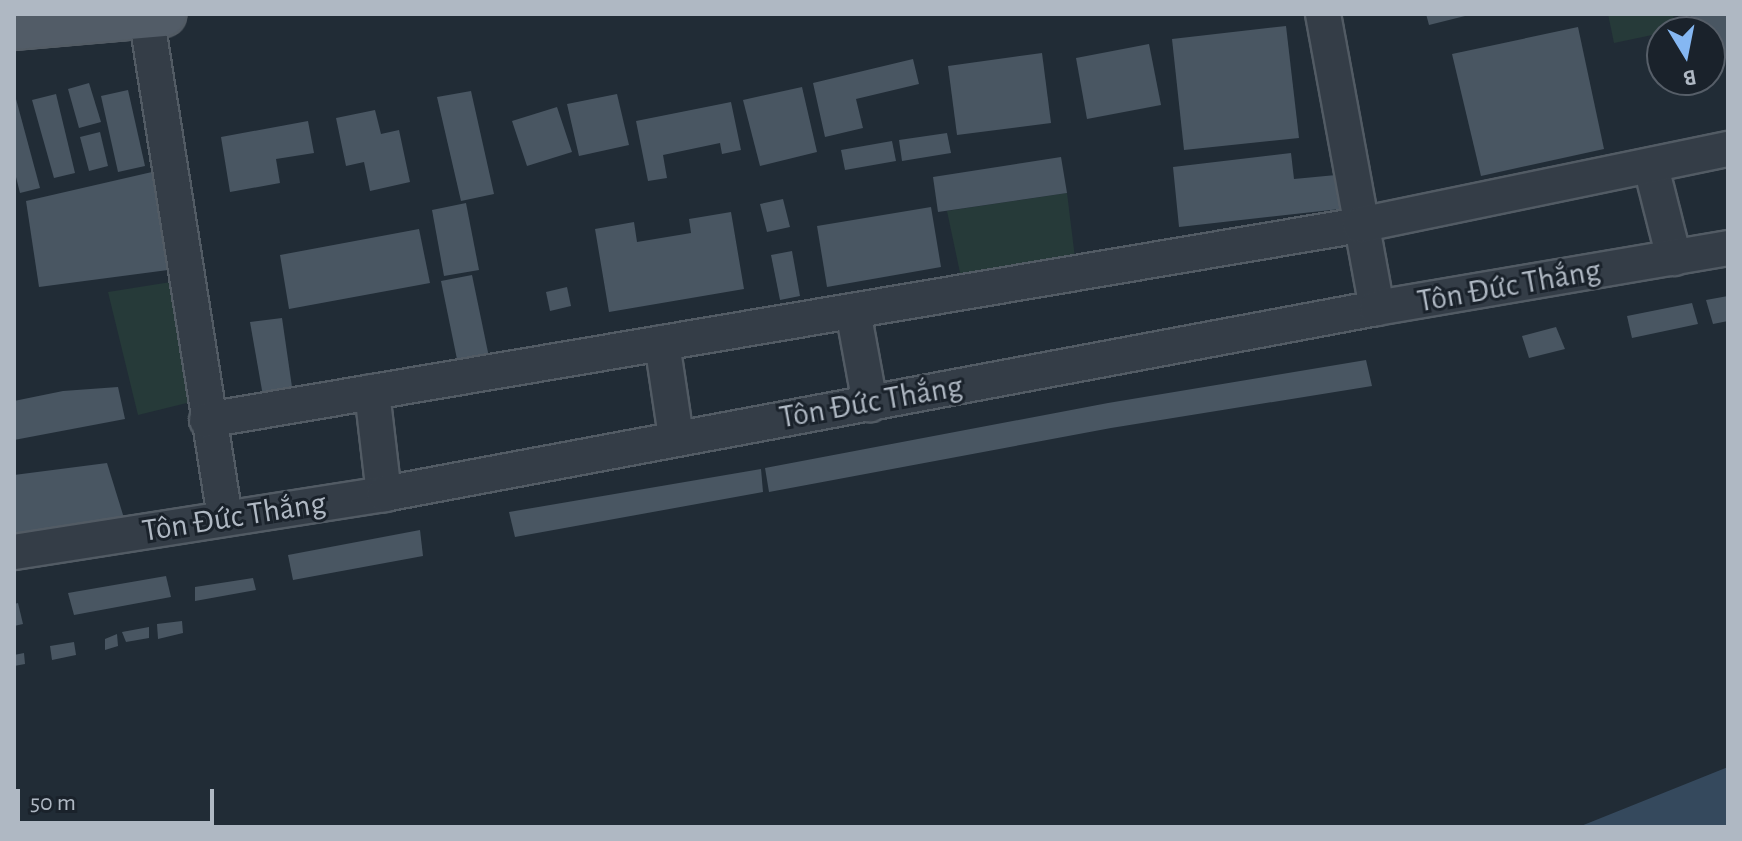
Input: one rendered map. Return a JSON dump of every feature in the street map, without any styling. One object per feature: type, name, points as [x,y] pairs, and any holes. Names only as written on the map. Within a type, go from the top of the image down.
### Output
[{"type":"main road","points":[[14,27],[89,16],[155,15]]},
{"type":"street","points":[[1323,14],[1377,308]]},
{"type":"street","points":[[155,15],[207,420],[225,518]]},
{"type":"street","points":[[207,420],[1360,225],[1728,149]]},
{"type":"street","points":[[1651,167],[1674,258]]},
{"type":"street","name":"Tôn Đức Thắng","points":[[14,552],[384,494],[1377,308],[1728,248]]},
{"type":"street","points":[[853,311],[870,404]]},
{"type":"street","points":[[662,343],[676,437]]},
{"type":"street","points":[[372,392],[384,494]]},
{"type":"green space","points":[[1608,14],[1673,14],[1646,16],[1646,36],[1614,43]]},
{"type":"green space","points":[[1067,193],[1075,258],[962,282],[947,211]]},
{"type":"green space","points":[[171,282],[195,401],[138,415],[108,292]]},
{"type":"water","points":[[1728,767],[1728,827],[1578,827],[1581,826]]},
{"type":"building","points":[[1426,14],[1468,14],[1469,15],[1429,25]]},
{"type":"building","points":[[1728,14],[1728,57],[1726,16],[1690,16]]},
{"type":"building","points":[[1286,26],[1299,138],[1184,150],[1172,39]]},
{"type":"building","points":[[1578,27],[1604,149],[1481,176],[1452,54]]},
{"type":"building","points":[[1149,44],[1161,105],[1087,119],[1076,58]]},
{"type":"building","points":[[1042,53],[1051,123],[957,135],[948,66]]},
{"type":"building","points":[[913,59],[919,84],[856,99],[863,128],[825,137],[813,83]]},
{"type":"building","points":[[89,83],[101,122],[79,128],[68,89]]},
{"type":"building","points":[[802,87],[817,152],[760,166],[743,100]]},
{"type":"building","points":[[128,90],[145,166],[118,172],[101,96]]},
{"type":"building","points":[[471,91],[494,194],[461,201],[437,97]]},
{"type":"building","points":[[56,94],[75,173],[54,178],[32,100]]},
{"type":"building","points":[[617,94],[629,145],[579,156],[567,104]]},
{"type":"building","points":[[16,99],[40,188],[20,193],[14,169]]},
{"type":"building","points":[[731,102],[741,150],[722,154],[720,143],[663,155],[667,178],[648,181],[636,121]]},
{"type":"building","points":[[557,107],[572,152],[527,166],[512,121]]},
{"type":"building","points":[[375,110],[381,134],[399,130],[410,182],[370,191],[364,162],[346,166],[336,118]]},
{"type":"building","points":[[308,121],[314,153],[276,159],[280,183],[230,192],[221,137]]},
{"type":"building","points":[[100,132],[108,166],[89,171],[80,137]]},
{"type":"building","points":[[947,133],[951,153],[902,161],[899,140]]},
{"type":"building","points":[[892,141],[896,161],[845,170],[841,150]]},
{"type":"building","points":[[1291,153],[1294,179],[1336,175],[1340,209],[1179,227],[1173,167]]},
{"type":"building","points":[[1061,157],[1067,193],[938,212],[933,177]]},
{"type":"building","points":[[152,172],[168,270],[39,287],[26,201]]},
{"type":"building","points":[[783,199],[790,227],[767,232],[760,204]]},
{"type":"building","points":[[466,203],[479,270],[444,276],[432,210]]},
{"type":"building","points":[[931,207],[941,267],[827,287],[817,226]]},
{"type":"building","points":[[731,212],[744,289],[609,312],[595,229],[634,222],[637,242],[691,233],[689,219]]},
{"type":"building","points":[[419,229],[430,283],[289,309],[280,255]]},
{"type":"building","points":[[792,251],[800,296],[780,300],[771,255]]},
{"type":"building","points":[[472,275],[490,362],[459,369],[441,281]]},
{"type":"building","points":[[567,287],[571,306],[550,311],[546,292]]},
{"type":"building","points":[[1728,296],[1728,321],[1713,324],[1706,300]]},
{"type":"building","points":[[1692,303],[1698,324],[1632,338],[1627,316]]},
{"type":"building","points":[[282,318],[293,394],[263,396],[250,322]]},
{"type":"building","points":[[1556,327],[1565,349],[1529,358],[1522,336]]},
{"type":"building","points":[[1366,360],[1372,386],[1111,428],[769,492],[765,468],[1108,403]]},
{"type":"building","points":[[118,387],[125,419],[14,440],[14,401],[63,391]]},
{"type":"building","points":[[107,463],[124,518],[14,539],[14,475]]},
{"type":"building","points":[[761,469],[763,492],[515,537],[509,512]]},
{"type":"building","points":[[420,530],[423,556],[293,580],[288,555]]},
{"type":"building","points":[[166,576],[171,597],[74,615],[68,593]]},
{"type":"building","points":[[253,578],[256,590],[195,601],[195,587]]},
{"type":"building","points":[[18,603],[23,624],[14,626],[14,604]]},
{"type":"building","points":[[182,621],[183,633],[158,639],[157,624]]},
{"type":"building","points":[[149,627],[149,638],[126,642],[122,632]]},
{"type":"building","points":[[117,634],[118,646],[105,650],[105,639]]},
{"type":"building","points":[[74,642],[76,655],[52,660],[50,646]]},
{"type":"building","points":[[24,653],[25,664],[14,666],[14,655]]}]
